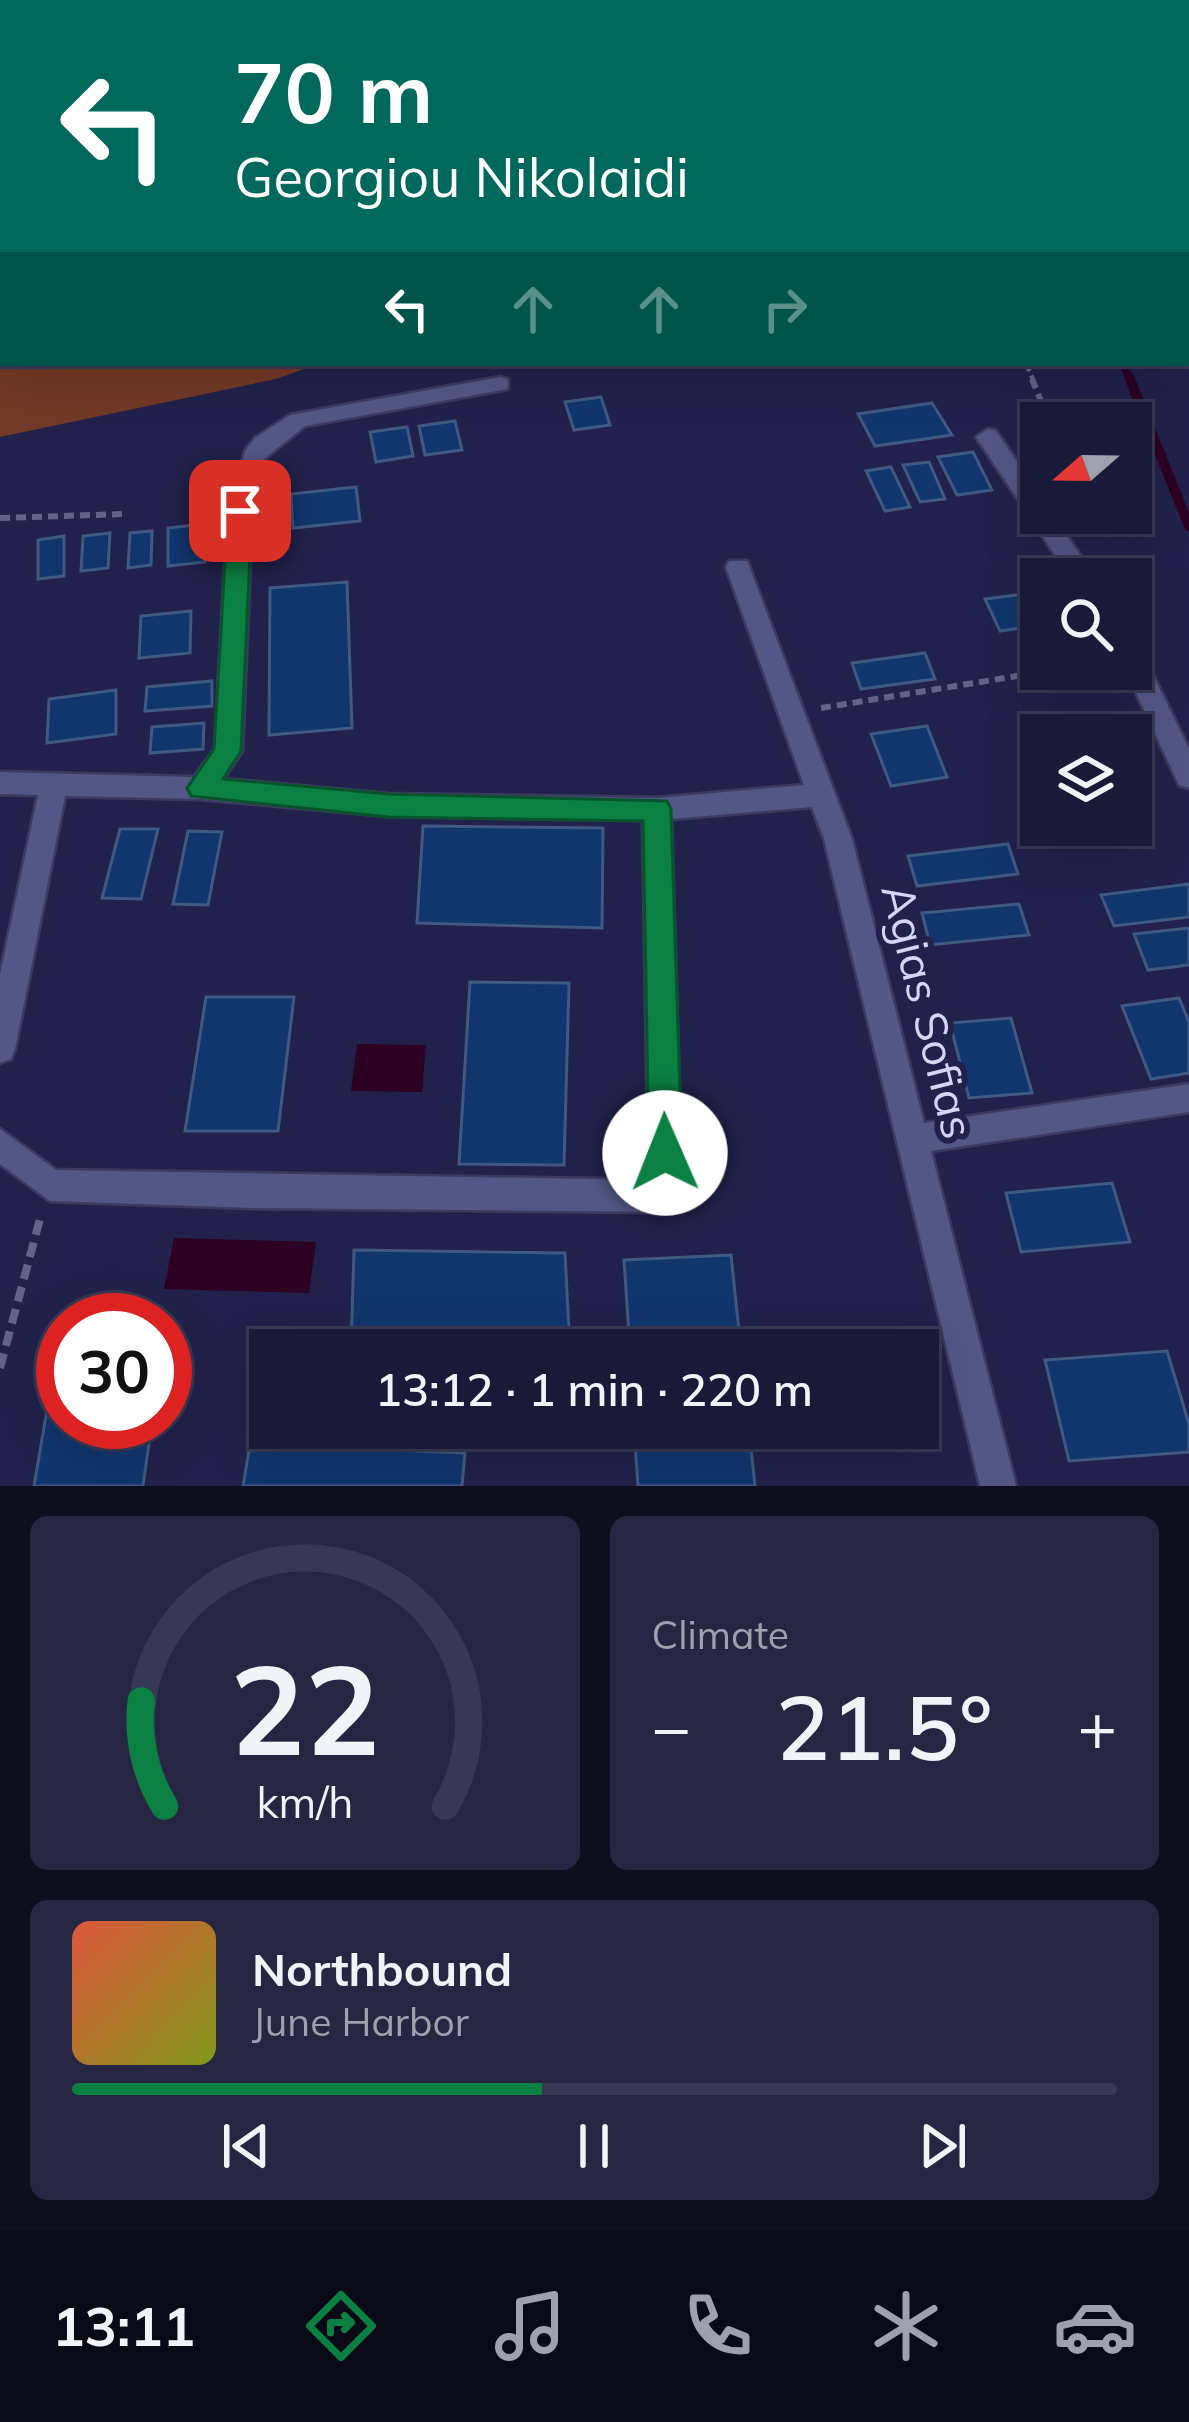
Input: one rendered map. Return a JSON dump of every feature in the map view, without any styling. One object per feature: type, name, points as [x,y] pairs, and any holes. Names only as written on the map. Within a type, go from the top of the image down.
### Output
[{"type":"street","points":[[201,788],[228,751],[240,511],[253,457],[262,444],[298,420],[500,384]]},
{"type":"street","points":[[988,437],[995,454],[1069,558]]},
{"type":"street","name":"Agias Sofias","points":[[738,567],[838,839],[998,1486]]},
{"type":"street","points":[[1147,690],[1189,777]]},
{"type":"street","points":[[0,783],[201,788],[388,805],[657,809],[822,795]]},
{"type":"street","points":[[0,1049],[54,784]]},
{"type":"street","points":[[0,1144],[50,1185],[666,1196],[657,809]]},
{"type":"street","points":[[915,1139],[1189,1098]]},
{"type":"path","points":[[1027,366],[1042,402]]},
{"type":"path","points":[[0,518],[124,514]]},
{"type":"path","points":[[791,712],[1020,675]]},
{"type":"path","points":[[0,1368],[50,1185]]},
{"type":"shaded area","points":[[0,366],[313,366],[276,379],[0,437]]},
{"type":"shaded area","points":[[357,1044],[426,1045],[422,1092],[351,1091]]},
{"type":"shaded area","points":[[174,1238],[316,1242],[309,1293],[164,1289]]},
{"type":"building","points":[[601,397],[610,425],[574,430],[565,402]]},
{"type":"building","points":[[932,403],[952,435],[875,446],[858,414]]},
{"type":"building","points":[[455,421],[462,450],[425,455],[419,426]]},
{"type":"building","points":[[407,427],[413,456],[376,462],[370,432]]},
{"type":"building","points":[[973,452],[992,490],[957,495],[938,457]]},
{"type":"building","points":[[929,462],[945,499],[920,502],[903,465]]},
{"type":"building","points":[[891,467],[910,507],[885,511],[866,471]]},
{"type":"building","points":[[356,487],[360,521],[293,528],[291,494]]},
{"type":"building","points":[[205,524],[205,562],[168,566],[168,528]]},
{"type":"building","points":[[152,531],[151,565],[128,568],[130,533]]},
{"type":"building","points":[[110,533],[108,568],[81,571],[83,536]]},
{"type":"building","points":[[64,536],[64,576],[38,579],[38,540]]},
{"type":"building","points":[[347,582],[352,728],[269,735],[270,588]]},
{"type":"building","points":[[1020,595],[1020,628],[1000,631],[985,599]]},
{"type":"building","points":[[191,611],[190,653],[139,658],[141,616]]},
{"type":"building","points":[[925,653],[935,679],[861,689],[852,663]]},
{"type":"building","points":[[212,681],[212,706],[145,711],[147,687]]},
{"type":"building","points":[[116,690],[116,734],[47,743],[49,699]]},
{"type":"building","points":[[204,723],[203,749],[150,753],[152,727]]},
{"type":"building","points":[[927,726],[947,777],[891,786],[871,734]]},
{"type":"building","points":[[423,826],[603,828],[602,928],[417,923]]},
{"type":"building","points":[[120,829],[158,829],[141,899],[102,898]]},
{"type":"building","points":[[188,831],[222,832],[208,905],[173,904]]},
{"type":"building","points":[[1008,844],[1018,874],[917,886],[908,856]]},
{"type":"building","points":[[1189,884],[1189,917],[1114,926],[1101,895]]},
{"type":"building","points":[[1019,904],[1029,935],[930,945],[922,913]]},
{"type":"building","points":[[1189,928],[1189,965],[1148,970],[1134,934]]},
{"type":"building","points":[[470,982],[569,983],[564,1165],[459,1164]]},
{"type":"building","points":[[206,997],[294,997],[278,1131],[185,1131]]},
{"type":"building","points":[[1179,998],[1189,1022],[1189,1073],[1151,1079],[1122,1006]]},
{"type":"building","points":[[1011,1018],[1032,1093],[969,1098],[950,1023]]},
{"type":"building","points":[[1112,1183],[1130,1242],[1021,1252],[1006,1193]]},
{"type":"building","points":[[354,1250],[565,1253],[569,1329],[352,1329]]},
{"type":"building","points":[[731,1255],[739,1329],[629,1329],[624,1260]]},
{"type":"building","points":[[1167,1351],[1189,1424],[1189,1452],[1069,1461],[1045,1360]]},
{"type":"building","points":[[40,1449],[148,1449],[143,1486],[34,1486]]},
{"type":"building","points":[[249,1449],[465,1453],[462,1486],[243,1486]]},
{"type":"building","points":[[635,1449],[751,1449],[755,1486],[638,1486]]},
{"type":"waterway","points":[[1124,366],[1131,382]]},
{"type":"waterway","points":[[1130,379],[1189,526]]},
{"type":"route","points":[[240,511],[228,751],[201,788],[388,805],[657,809],[665,1153]]}]
